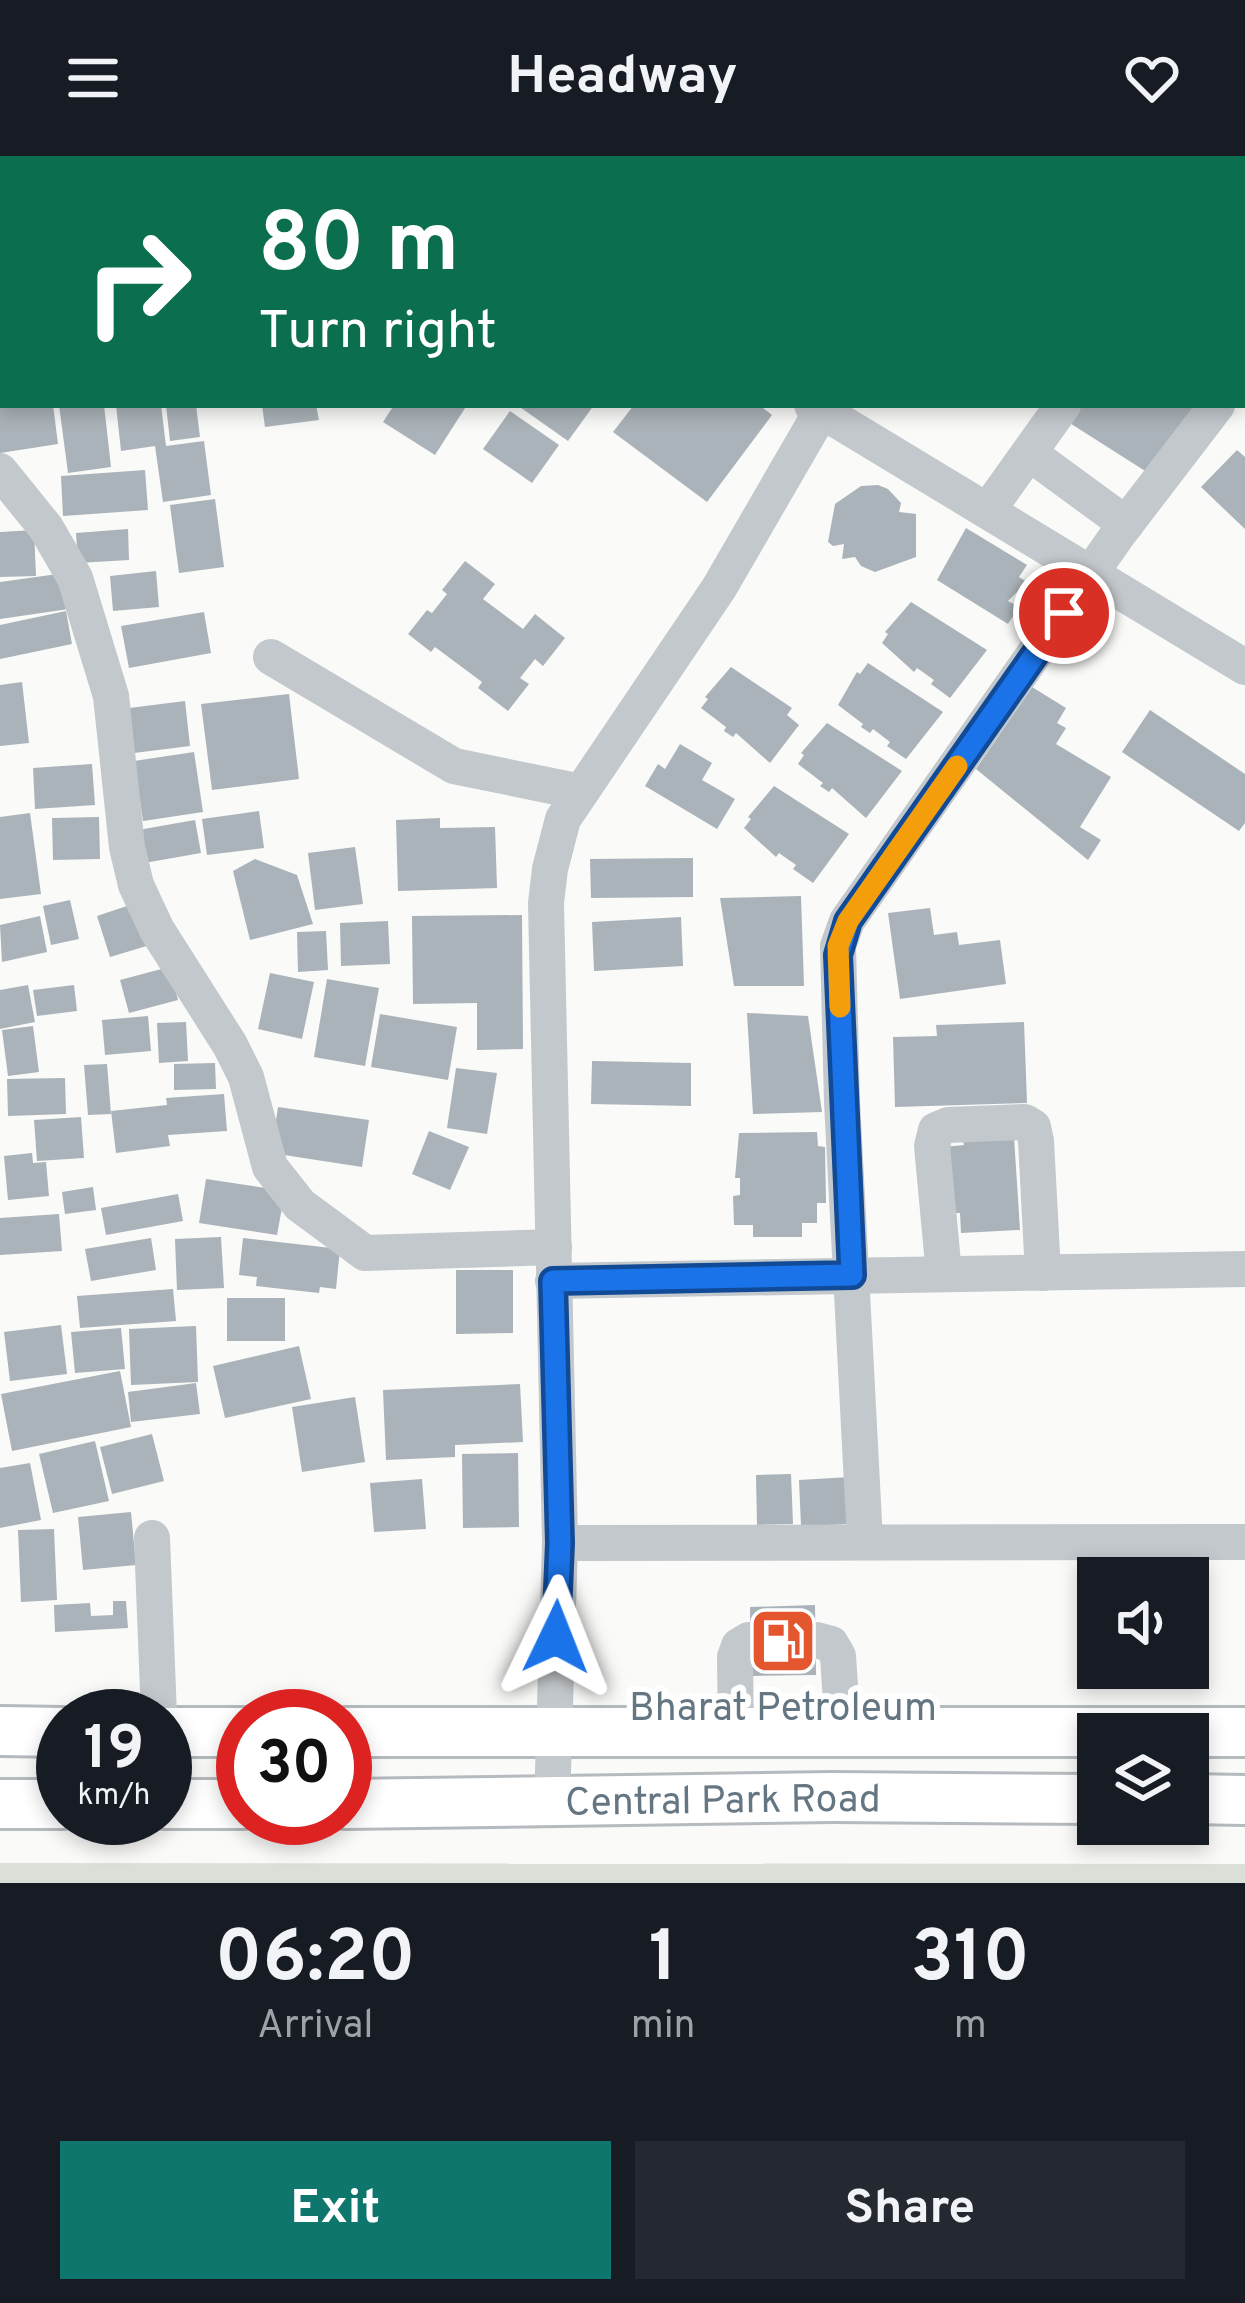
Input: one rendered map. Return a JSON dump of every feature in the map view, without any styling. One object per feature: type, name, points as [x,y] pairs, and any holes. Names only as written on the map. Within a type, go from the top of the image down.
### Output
[{"type":"main road","points":[[0,1732],[36,1732]]},
{"type":"main road","name":"Central Park Road","points":[[372,1732],[1245,1732]]},
{"type":"main road","name":"Central Park Road","points":[[372,1804],[832,1797],[1077,1799]]},
{"type":"main road","points":[[1209,1799],[1245,1800]]},
{"type":"main road","points":[[0,1804],[36,1804]]},
{"type":"street","points":[[552,1804],[560,1543],[546,903],[550,869],[563,819],[719,588],[818,408]]},
{"type":"street","points":[[821,408],[1245,667]]},
{"type":"street","points":[[988,510],[1061,408]]},
{"type":"street","points":[[865,1541],[842,1102],[838,955],[848,921],[1126,524],[1215,408]]},
{"type":"street","points":[[1029,453],[1126,524]]},
{"type":"street","points":[[0,471],[46,528],[75,578],[111,696],[127,847],[136,885],[157,930],[238,1061],[270,1167],[300,1205],[345,1242],[365,1253],[852,1275],[1245,1269]]},
{"type":"street","points":[[272,657],[454,766],[581,792]]},
{"type":"street","points":[[944,1274],[932,1146],[936,1130],[948,1125],[1025,1122],[1033,1127],[1036,1141],[1043,1273]]},
{"type":"street","points":[[152,1538],[158,1689]]},
{"type":"street","points":[[560,1543],[1245,1542]]},
{"type":"street","points":[[736,1732],[734,1657],[749,1640]]},
{"type":"street","points":[[816,1640],[831,1644],[838,1656],[843,1732]]},
{"type":"shaded area","points":[[0,1863],[1245,1864],[1245,1883],[0,1883]]},
{"type":"building","points":[[0,408],[53,408],[58,444],[0,453]]},
{"type":"building","points":[[59,408],[104,408],[111,467],[68,473]]},
{"type":"building","points":[[116,408],[161,408],[166,446],[204,441],[211,495],[163,502],[155,446],[121,451]]},
{"type":"building","points":[[166,408],[196,408],[200,437],[170,441]]},
{"type":"building","points":[[262,408],[317,408],[319,420],[265,427]]},
{"type":"building","points":[[392,408],[465,408],[435,455],[383,422]]},
{"type":"building","points":[[521,408],[592,408],[568,441]]},
{"type":"building","points":[[632,408],[763,408],[772,415],[707,502],[613,432]]},
{"type":"building","points":[[1073,408],[1197,408],[1153,476],[1065,420]]},
{"type":"building","points":[[510,411],[559,445],[532,483],[483,449]]},
{"type":"building","points":[[1237,450],[1245,457],[1245,529],[1201,487]]},
{"type":"building","points":[[145,470],[148,510],[63,516],[61,476]]},
{"type":"building","points":[[878,485],[901,503],[899,512],[916,514],[916,557],[875,572],[855,557],[842,559],[844,544],[828,542],[835,504],[861,486]]},
{"type":"building","points":[[215,499],[224,567],[179,573],[170,505]]},
{"type":"building","points":[[966,528],[1027,565],[1019,577],[1027,582],[1008,601],[1019,607],[1008,624],[937,580]]},
{"type":"building","points":[[128,529],[129,560],[78,563],[76,533]]},
{"type":"building","points":[[34,530],[36,576],[0,577],[0,532]]},
{"type":"building","points":[[465,561],[495,584],[483,599],[523,629],[535,614],[565,638],[543,666],[535,659],[520,678],[529,684],[508,711],[478,688],[482,682],[435,647],[431,652],[408,634],[447,594],[442,590]]},
{"type":"building","points":[[156,571],[159,607],[113,611],[110,576]]},
{"type":"building","points":[[65,573],[69,609],[0,619],[0,582]]},
{"type":"building","points":[[911,602],[987,650],[950,698],[931,684],[934,680],[917,668],[914,672],[882,643],[885,632]]},
{"type":"building","points":[[66,611],[72,644],[0,659],[0,625]]},
{"type":"building","points":[[204,612],[211,653],[129,668],[121,626]]},
{"type":"building","points":[[868,663],[943,712],[906,759],[838,705],[857,672]]},
{"type":"building","points":[[731,667],[792,708],[787,715],[799,725],[770,763],[736,733],[733,737],[724,731],[726,727],[701,708]]},
{"type":"building","points":[[22,682],[29,743],[0,746],[0,685]]},
{"type":"building","points":[[1032,687],[1066,708],[1057,723],[1066,728],[1056,744],[1111,777],[1080,827],[1101,840],[1088,860],[976,769]]},
{"type":"building","points":[[289,694],[299,779],[212,790],[201,704]]},
{"type":"building","points":[[185,701],[190,746],[134,753],[129,708]]},
{"type":"building","points":[[1150,710],[1245,774],[1245,823],[1239,831],[1122,752]]},
{"type":"building","points":[[827,723],[902,771],[866,818],[798,764],[801,753]]},
{"type":"building","points":[[680,744],[712,763],[702,780],[735,799],[717,829],[645,786],[658,764],[665,769]]},
{"type":"building","points":[[194,752],[203,812],[143,821],[134,761]]},
{"type":"building","points":[[92,764],[95,805],[35,809],[33,768]]},
{"type":"building","points":[[774,786],[849,834],[813,883],[744,828]]},
{"type":"building","points":[[259,811],[264,848],[207,855],[202,819]]},
{"type":"building","points":[[30,813],[41,894],[0,899],[0,817]]},
{"type":"building","points":[[99,817],[100,859],[53,860],[52,818]]},
{"type":"building","points":[[440,818],[440,828],[495,827],[497,888],[398,891],[396,820]]},
{"type":"building","points":[[195,820],[201,853],[144,863],[138,830]]},
{"type":"building","points":[[355,847],[363,904],[315,910],[308,853]]},
{"type":"building","points":[[693,858],[693,897],[591,898],[590,859]]},
{"type":"building","points":[[255,859],[297,875],[313,924],[250,940],[233,871]]},
{"type":"building","points":[[801,896],[804,986],[734,986],[720,898]]},
{"type":"building","points":[[70,900],[79,939],[51,945],[43,906]]},
{"type":"building","points":[[136,903],[150,945],[110,957],[97,916]]},
{"type":"building","points":[[930,908],[934,935],[957,932],[959,945],[1000,940],[1006,984],[900,999],[888,913]]},
{"type":"building","points":[[522,915],[523,1049],[477,1050],[477,1003],[413,1004],[412,916]]},
{"type":"building","points":[[40,916],[47,952],[2,962],[0,925]]},
{"type":"building","points":[[681,917],[683,966],[594,971],[592,922]]},
{"type":"building","points":[[388,921],[390,964],[341,966],[340,923]]},
{"type":"building","points":[[326,931],[328,970],[298,972],[297,932]]},
{"type":"building","points":[[169,967],[178,1000],[129,1013],[120,980]]},
{"type":"building","points":[[270,973],[314,982],[302,1039],[258,1029]]},
{"type":"building","points":[[327,979],[379,988],[365,1066],[314,1057]]},
{"type":"building","points":[[28,985],[35,1022],[0,1029],[0,990]]},
{"type":"building","points":[[74,985],[77,1011],[37,1016],[33,990]]},
{"type":"building","points":[[747,1013],[808,1016],[822,1112],[753,1114]]},
{"type":"building","points":[[380,1014],[457,1027],[448,1080],[371,1067]]},
{"type":"building","points":[[148,1016],[151,1051],[105,1055],[102,1020]]},
{"type":"building","points":[[186,1022],[188,1061],[159,1063],[157,1023]]},
{"type":"building","points":[[1024,1022],[1027,1103],[895,1107],[893,1037],[937,1036],[936,1025]]},
{"type":"building","points":[[33,1026],[39,1072],[8,1076],[2,1030]]},
{"type":"building","points":[[592,1061],[691,1063],[691,1106],[591,1104]]},
{"type":"building","points":[[215,1063],[216,1089],[174,1090],[174,1064]]},
{"type":"building","points":[[107,1064],[111,1114],[88,1115],[84,1065]]},
{"type":"building","points":[[456,1068],[497,1073],[487,1134],[447,1128]]},
{"type":"building","points":[[65,1078],[66,1114],[8,1116],[7,1079]]},
{"type":"building","points":[[224,1094],[227,1131],[168,1135],[170,1146],[116,1153],[111,1111],[167,1105],[166,1098]]},
{"type":"building","points":[[278,1107],[369,1120],[362,1167],[271,1153]]},
{"type":"building","points":[[81,1117],[84,1158],[37,1161],[34,1120]]},
{"type":"building","points":[[429,1131],[469,1147],[450,1190],[412,1174]]},
{"type":"building","points":[[817,1132],[818,1146],[825,1147],[826,1203],[817,1203],[817,1223],[802,1223],[802,1237],[753,1237],[753,1225],[734,1225],[733,1196],[740,1195],[740,1178],[735,1178],[739,1133]]},
{"type":"building","points":[[1014,1137],[1020,1230],[961,1233],[960,1213],[947,1213],[943,1147],[964,1145],[963,1140]]},
{"type":"building","points":[[32,1153],[33,1163],[46,1162],[49,1196],[8,1200],[4,1156]]},
{"type":"building","points":[[206,1179],[285,1191],[277,1235],[199,1223]]},
{"type":"building","points":[[93,1187],[96,1210],[65,1214],[62,1192]]},
{"type":"building","points":[[178,1194],[183,1221],[106,1235],[101,1208]]},
{"type":"building","points":[[59,1214],[62,1251],[0,1255],[0,1218]]},
{"type":"building","points":[[221,1237],[224,1288],[177,1290],[175,1239]]},
{"type":"building","points":[[151,1238],[156,1270],[91,1281],[85,1249]]},
{"type":"building","points":[[243,1238],[340,1249],[336,1289],[320,1287],[319,1293],[256,1286],[257,1277],[239,1275]]},
{"type":"building","points":[[456,1270],[513,1270],[513,1333],[456,1334]]},
{"type":"building","points":[[173,1289],[176,1321],[80,1328],[77,1296]]},
{"type":"building","points":[[227,1298],[285,1298],[285,1341],[227,1341]]},
{"type":"building","points":[[61,1325],[67,1374],[10,1381],[4,1332]]},
{"type":"building","points":[[196,1326],[198,1382],[131,1385],[129,1329]]},
{"type":"building","points":[[121,1328],[125,1369],[75,1373],[71,1332]]},
{"type":"building","points":[[299,1346],[311,1399],[225,1418],[213,1366]]},
{"type":"building","points":[[120,1371],[131,1427],[12,1451],[1,1394]]},
{"type":"building","points":[[196,1383],[200,1414],[131,1422],[128,1392]]},
{"type":"building","points":[[520,1384],[523,1442],[455,1445],[455,1457],[386,1460],[383,1390]]},
{"type":"building","points":[[355,1397],[365,1462],[302,1472],[292,1407]]},
{"type":"building","points":[[152,1434],[164,1481],[112,1494],[100,1447]]},
{"type":"building","points":[[95,1441],[109,1501],[53,1513],[39,1454]]},
{"type":"building","points":[[518,1453],[519,1527],[463,1528],[462,1454]]},
{"type":"building","points":[[30,1463],[41,1520],[0,1528],[0,1468]]},
{"type":"building","points":[[791,1474],[793,1524],[757,1525],[756,1475]]},
{"type":"building","points":[[850,1477],[852,1524],[801,1526],[799,1480]]},
{"type":"building","points":[[422,1479],[426,1529],[374,1532],[370,1483]]},
{"type":"building","points":[[131,1512],[136,1565],[83,1570],[78,1517]]},
{"type":"building","points":[[54,1529],[57,1600],[21,1602],[18,1530]]},
{"type":"building","points":[[113,1601],[126,1601],[128,1628],[55,1632],[54,1605],[90,1603],[91,1616],[113,1615]]},
{"type":"building","name":"Bharat Petroleum","points":[[815,1605],[816,1675],[751,1676],[750,1607]]},
{"type":"tunnel","points":[[749,1640],[816,1640]]},
{"type":"slow traffic","points":[[840,1007],[838,946],[848,921],[957,766]]},
{"type":"place","name":"Bharat Petroleum","points":[[783,1641]]},
{"type":"route","points":[[556,1637],[560,1543],[553,1281],[852,1275],[838,946],[848,921],[1064,613]]}]
